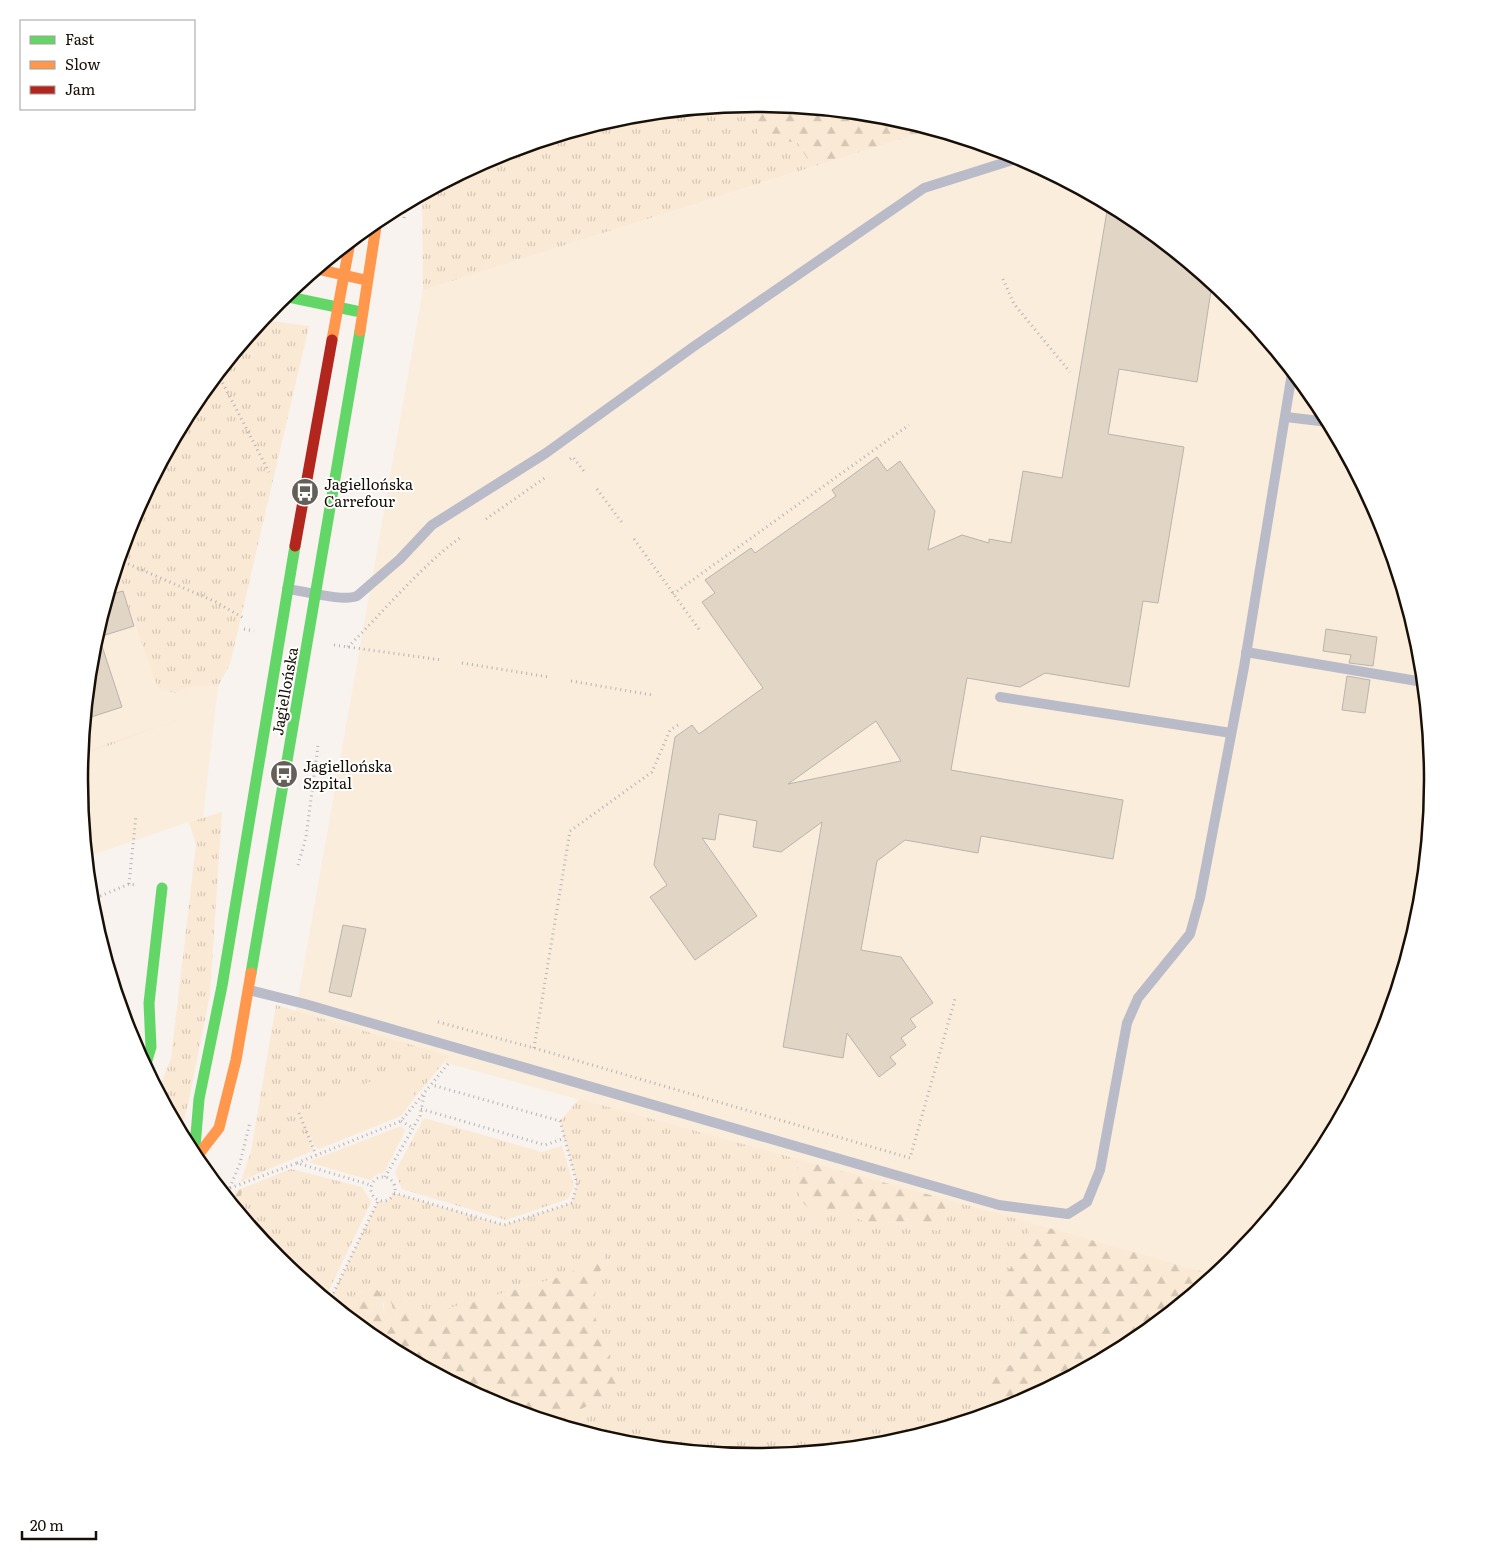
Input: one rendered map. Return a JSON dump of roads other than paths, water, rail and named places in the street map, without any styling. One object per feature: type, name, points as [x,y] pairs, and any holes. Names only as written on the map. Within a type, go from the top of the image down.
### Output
[{"type":"street","name":"Jagiellońska","points":[[195,1144],[199,1099],[235,988],[316,593],[375,231]]},
{"type":"street","name":"Jagiellońska","points":[[200,1151],[219,1128],[230,1092],[235,988],[287,589],[348,252]]},
{"type":"street","points":[[324,271],[368,281]]},
{"type":"street","points":[[294,298],[362,313]]},
{"type":"street","points":[[148,1058],[151,1047],[150,1003],[162,888]]},
{"type":"lane","points":[[287,589],[349,600],[357,596],[400,559],[432,525],[546,453],[734,318],[924,188],[1008,162]]},
{"type":"lane","points":[[235,988],[390,1028],[999,1205],[1068,1214],[1087,1202],[1100,1170],[1127,1023],[1138,998],[1190,934],[1207,867],[1246,652],[1291,382]]},
{"type":"lane","points":[[1286,417],[1318,421]]},
{"type":"lane","points":[[1246,652],[1416,681]]},
{"type":"lane","points":[[1000,697],[1231,734]]},
{"type":"place","name":"Jagiellońska Carrefour","points":[[305,492]]},
{"type":"place","name":"Jagiellońska Szpital","points":[[284,774]]}]
